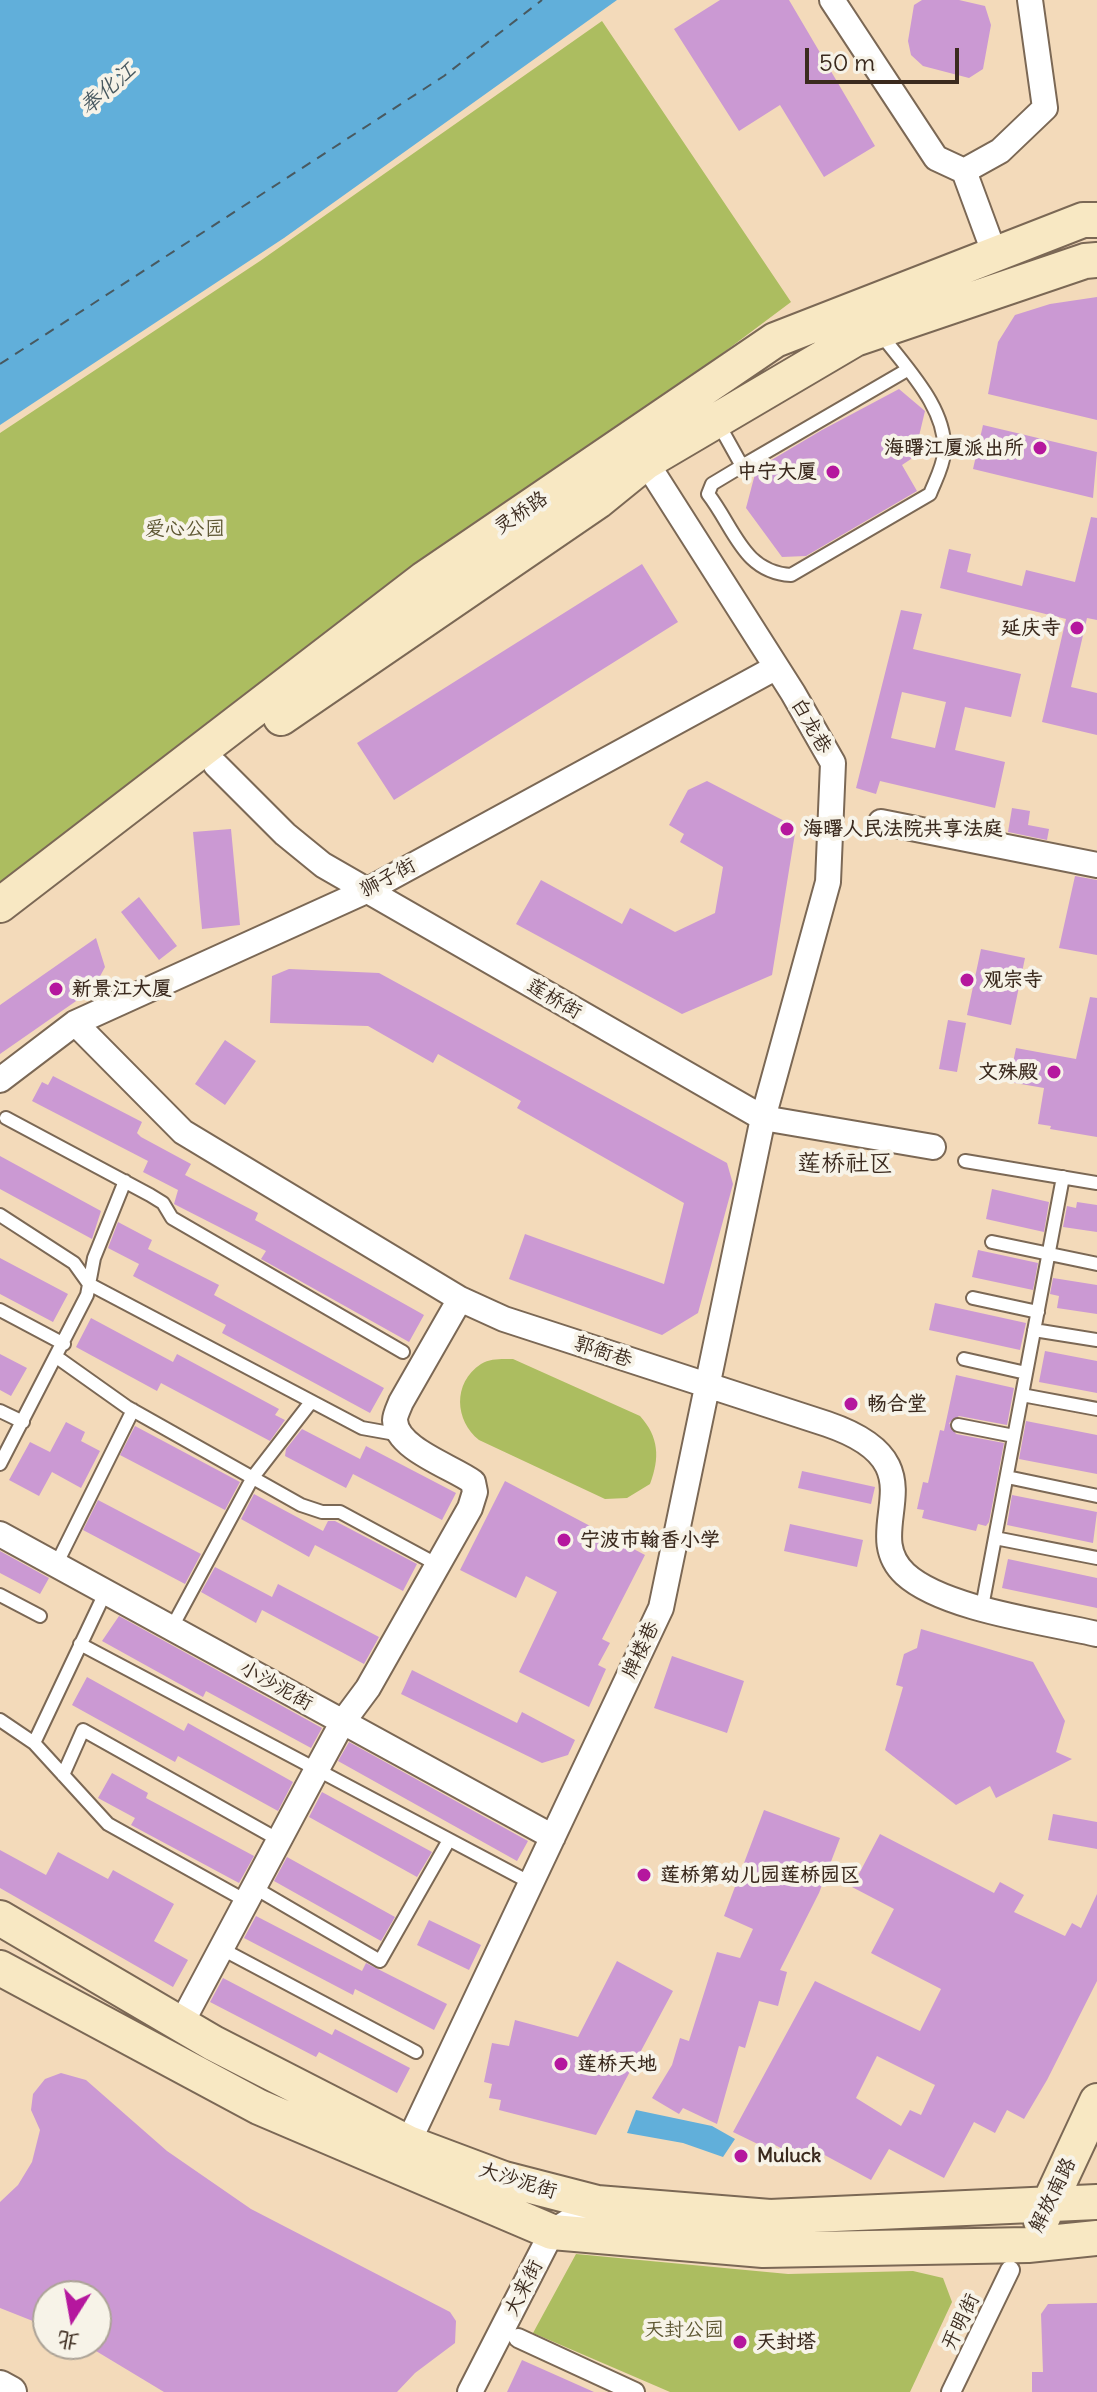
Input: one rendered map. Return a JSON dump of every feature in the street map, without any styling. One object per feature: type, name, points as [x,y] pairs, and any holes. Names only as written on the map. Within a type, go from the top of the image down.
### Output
[{"type":"main road","name":"灵桥路","points":[[0,905],[424,579],[775,340],[1083,220],[1097,220]]},
{"type":"main road","name":"灵桥路","points":[[0,931],[216,765],[349,668],[598,501],[646,462],[855,339],[1097,260]]},
{"type":"main road","name":"大沙泥街","points":[[0,1918],[181,2024],[408,2143],[504,2179],[597,2203],[770,2217],[1097,2202]]},
{"type":"main road","name":"大沙泥街","points":[[0,1968],[259,2107],[552,2232],[763,2250],[1019,2258],[1097,2238]]},
{"type":"main road","name":"解放南路","points":[[1019,2258],[1049,2206],[1097,2101]]},
{"type":"street","points":[[832,0],[936,158],[964,171],[995,255]]},
{"type":"street","points":[[964,171],[1000,151],[1045,108],[1030,0]]},
{"type":"street","name":"白龙巷","points":[[646,462],[833,763],[828,882],[763,1118]]},
{"type":"street","name":"狮子街","points":[[0,1080],[75,1023],[366,891],[775,668]]},
{"type":"street","name":"莲桥街","points":[[216,765],[285,834],[323,865],[763,1118],[933,1147]]},
{"type":"street","points":[[881,822],[1097,865]]},
{"type":"street","name":"郭衙巷","points":[[75,1023],[183,1132],[460,1299],[504,1319],[841,1428],[868,1442],[887,1464],[894,1482],[889,1540],[902,1572],[926,1591],[1097,1634]]},
{"type":"street","name":"牌楼巷","points":[[408,2143],[661,1608],[763,1118]]},
{"type":"street","points":[[181,2024],[342,1723],[368,1688],[470,1508],[475,1492],[473,1482],[419,1451],[401,1435],[395,1420],[401,1402],[460,1299]]},
{"type":"street","name":"小沙泥街","points":[[0,1534],[553,1837]]},
{"type":"street","points":[[552,2232],[597,2203]]},
{"type":"street","name":"大来街","points":[[470,2392],[552,2232]]},
{"type":"street","name":"开明街","points":[[951,2392],[1019,2258]]},
{"type":"street","points":[[518,2338],[635,2392]]},
{"type":"street","points":[[0,2386],[11,2392]]},
{"type":"lane","points":[[878,330],[931,403],[944,451],[930,494],[791,575],[771,574],[755,565],[708,494],[712,484],[907,370]]},
{"type":"lane","points":[[717,421],[742,466]]},
{"type":"lane","points":[[6,1118],[163,1203],[172,1218],[403,1352]]},
{"type":"lane","points":[[965,1161],[1097,1183]]},
{"type":"lane","points":[[982,1607],[1063,1177]]},
{"type":"lane","points":[[0,1464],[58,1358],[89,1284],[94,1258],[125,1181]]},
{"type":"lane","points":[[0,1215],[74,1263],[89,1284],[362,1428],[401,1435]]},
{"type":"lane","points":[[992,1242],[1097,1264]]},
{"type":"lane","points":[[973,1298],[1038,1312]]},
{"type":"lane","points":[[0,1310],[64,1344]]},
{"type":"lane","points":[[1034,1330],[1097,1340]]},
{"type":"lane","points":[[58,1358],[133,1410],[301,1505],[322,1512],[340,1512],[438,1565]]},
{"type":"lane","points":[[964,1359],[1026,1373]]},
{"type":"lane","points":[[1022,1395],[1097,1409]]},
{"type":"lane","points":[[171,1629],[253,1477],[311,1402]]},
{"type":"lane","points":[[56,1565],[133,1410]]},
{"type":"lane","points":[[0,1411],[23,1422]]},
{"type":"lane","points":[[958,1425],[1014,1436]]},
{"type":"lane","points":[[1007,1477],[1097,1496]]},
{"type":"lane","points":[[995,1538],[1097,1558]]},
{"type":"lane","points":[[34,1743],[105,1593]]},
{"type":"lane","points":[[0,1595],[40,1616]]},
{"type":"lane","points":[[80,1644],[531,1883]]},
{"type":"lane","points":[[0,1720],[34,1743],[108,1824],[380,1961],[449,1840]]},
{"type":"lane","points":[[63,1775],[83,1730],[279,1840]]},
{"type":"lane","points":[[222,1949],[416,2052]]},
{"type":"green space","name":"爱心公园","points":[[602,21],[791,302],[0,894],[0,433],[260,261]]},
{"type":"green space","points":[[513,1359],[640,1416],[651,1432],[656,1448],[650,1484],[627,1498],[605,1499],[479,1440],[461,1413],[461,1391],[465,1381],[485,1362]]},
{"type":"green space","name":"天封公园","points":[[576,2254],[788,2274],[913,2271],[943,2278],[952,2302],[910,2392],[670,2392],[533,2333]]},
{"type":"water","name":"奉化江","points":[[0,0],[617,0],[284,238],[0,425]]},
{"type":"water","points":[[636,2110],[712,2126],[735,2139],[723,2157],[683,2143],[627,2133]]},
{"type":"building","points":[[720,0],[789,0],[875,146],[824,177],[780,105],[739,131],[674,29]]},
{"type":"building","points":[[922,0],[959,0],[985,6],[991,25],[983,69],[969,78],[923,66],[911,55],[908,41],[914,5]]},
{"type":"building","points":[[1097,297],[1097,420],[988,394],[998,342],[1015,315],[1050,304]]},
{"type":"building","name":"中宁大厦","points":[[899,389],[925,411],[914,457],[902,465],[917,491],[806,556],[782,557],[746,508],[755,474],[765,469],[763,465],[822,430]]},
{"type":"building","points":[[983,425],[1097,452],[1093,498],[973,469]]},
{"type":"building","points":[[1091,517],[1097,518],[1097,620],[1087,618],[1071,687],[1097,693],[1097,735],[1042,722],[1066,619],[940,588],[949,549],[971,554],[967,572],[1022,586],[1026,570],[1075,582]]},
{"type":"building","points":[[642,564],[678,622],[394,800],[357,743]]},
{"type":"building","points":[[901,610],[922,614],[913,649],[1021,674],[1011,717],[965,707],[955,750],[1005,762],[995,808],[880,781],[876,794],[856,788]],"holes":[[[902,692],[946,702],[935,748],[891,738]]]},
{"type":"building","points":[[707,781],[796,827],[772,975],[682,1014],[516,924],[541,880],[622,924],[630,908],[675,932],[715,913],[723,867],[680,842],[684,834],[669,825],[688,790]]},
{"type":"building","points":[[1012,808],[1030,811],[1028,825],[1049,829],[1047,840],[1008,832]]},
{"type":"building","points":[[231,829],[240,925],[202,929],[193,832]]},
{"type":"building","points":[[1075,876],[1097,880],[1097,955],[1059,948]]},
{"type":"building","points":[[139,897],[177,946],[159,960],[121,912]]},
{"type":"building","name":"新景江大厦","points":[[96,938],[105,967],[98,980],[79,999],[0,1054],[0,1005]]},
{"type":"building","points":[[981,949],[1025,958],[1011,1025],[967,1015]]},
{"type":"building","points":[[289,969],[379,973],[727,1163],[733,1184],[698,1313],[662,1335],[509,1279],[525,1234],[664,1284],[684,1203],[517,1108],[521,1101],[438,1054],[433,1063],[368,1026],[270,1023],[272,976]]},
{"type":"building","points":[[1090,997],[1097,998],[1097,1137],[1038,1124],[1044,1088],[1009,1082],[1016,1048],[1076,1059]]},
{"type":"building","points":[[948,1020],[966,1023],[957,1072],[939,1069]]},
{"type":"building","points":[[225,1040],[256,1061],[225,1105],[195,1084]]},
{"type":"building","points":[[53,1076],[142,1122],[137,1133],[141,1137],[191,1164],[185,1175],[258,1213],[255,1220],[424,1315],[409,1342],[261,1259],[266,1251],[174,1204],[178,1190],[143,1172],[148,1161],[32,1101],[42,1082],[48,1085]]},
{"type":"building","points":[[0,1156],[101,1211],[92,1239],[0,1189]]},
{"type":"building","points":[[992,1189],[1049,1202],[1044,1232],[986,1219]]},
{"type":"building","points":[[1077,1202],[1097,1205],[1097,1232],[1063,1227],[1067,1206],[1076,1208]]},
{"type":"building","points":[[118,1222],[152,1240],[148,1249],[219,1285],[214,1295],[384,1388],[370,1413],[222,1333],[226,1325],[133,1276],[139,1264],[108,1248]]},
{"type":"building","points":[[978,1250],[1038,1263],[1033,1290],[972,1277]]},
{"type":"building","points":[[0,1258],[68,1294],[53,1322],[0,1294]]},
{"type":"building","points":[[1053,1278],[1097,1285],[1097,1314],[1057,1308],[1059,1296],[1050,1294]]},
{"type":"building","points":[[935,1303],[1026,1323],[1020,1350],[929,1330]]},
{"type":"building","points":[[91,1318],[173,1362],[177,1354],[279,1409],[275,1415],[285,1420],[270,1441],[161,1383],[157,1391],[76,1347]]},
{"type":"building","points":[[1045,1351],[1097,1361],[1097,1393],[1039,1382]]},
{"type":"building","points":[[0,1354],[27,1368],[11,1396],[0,1390]]},
{"type":"building","points":[[956,1375],[1014,1388],[1007,1425],[959,1416],[949,1423],[956,1434],[1004,1443],[989,1522],[986,1526],[978,1524],[976,1531],[922,1518],[924,1510],[917,1509],[923,1482],[928,1483],[940,1430],[944,1431]]},
{"type":"building","points":[[1026,1421],[1097,1435],[1097,1474],[1019,1459]]},
{"type":"building","points":[[66,1422],[85,1432],[81,1441],[100,1451],[81,1488],[52,1472],[39,1496],[9,1480],[30,1442],[50,1452]]},
{"type":"building","points":[[135,1426],[240,1482],[225,1510],[120,1455]]},
{"type":"building","points":[[302,1429],[360,1459],[366,1446],[456,1493],[442,1520],[353,1474],[346,1488],[285,1456],[286,1449]]},
{"type":"building","points":[[802,1471],[875,1487],[871,1504],[798,1488]]},
{"type":"building","points":[[505,1481],[645,1555],[602,1639],[610,1643],[598,1665],[606,1669],[589,1707],[519,1672],[557,1592],[526,1576],[516,1598],[460,1570]]},
{"type":"building","points":[[254,1494],[323,1531],[328,1521],[335,1521],[417,1564],[403,1591],[315,1545],[309,1557],[241,1519]]},
{"type":"building","points":[[1012,1495],[1097,1512],[1093,1543],[1007,1525]]},
{"type":"building","points":[[98,1500],[201,1554],[185,1584],[83,1530]]},
{"type":"building","points":[[790,1524],[863,1540],[857,1567],[784,1551]]},
{"type":"building","points":[[0,1551],[49,1578],[40,1594],[0,1573]]},
{"type":"building","points":[[1008,1559],[1097,1578],[1097,1608],[1002,1588]]},
{"type":"building","points":[[215,1567],[272,1597],[278,1584],[379,1637],[364,1664],[262,1610],[256,1623],[201,1592]]},
{"type":"building","points":[[119,1616],[322,1728],[311,1748],[206,1691],[203,1697],[102,1641]]},
{"type":"building","points":[[921,1629],[1033,1662],[1065,1721],[1056,1752],[1072,1759],[996,1798],[990,1786],[956,1805],[885,1750],[903,1687],[896,1685],[904,1654],[917,1648]]},
{"type":"building","points":[[672,1656],[744,1681],[727,1733],[654,1708]]},
{"type":"building","points":[[412,1670],[517,1723],[522,1712],[575,1740],[568,1755],[542,1763],[401,1694]]},
{"type":"building","points":[[87,1677],[184,1731],[188,1723],[293,1782],[278,1811],[178,1756],[175,1762],[72,1705]]},
{"type":"building","points":[[349,1742],[528,1841],[517,1861],[338,1761]]},
{"type":"building","points":[[112,1773],[148,1793],[146,1798],[254,1856],[239,1883],[131,1825],[135,1818],[98,1798]]},
{"type":"building","points":[[322,1792],[432,1852],[417,1877],[309,1817]]},
{"type":"building","points":[[764,1810],[840,1838],[819,1893],[780,1970],[787,1972],[778,2006],[759,2001],[745,2048],[739,2046],[717,2124],[683,2108],[679,2114],[652,2098],[672,2065],[680,2038],[689,2041],[717,1952],[740,1958],[753,1929],[724,1916]]},
{"type":"building","points":[[1053,1814],[1097,1822],[1097,1849],[1048,1840]]},
{"type":"building","points":[[880,1834],[994,1893],[1000,1882],[1024,1895],[1014,1912],[1065,1936],[1072,1923],[1081,1928],[1097,1894],[1097,1981],[1047,2080],[1024,2119],[1007,2110],[995,2133],[974,2122],[944,2178],[889,2149],[871,2180],[817,2151],[810,2163],[771,2143],[768,2149],[733,2132],[815,1981],[920,2031],[941,1989],[871,1953],[894,1909],[852,1887]],"holes":[[[877,2056],[935,2085],[921,2115],[910,2110],[901,2126],[856,2098]]]},
{"type":"building","points":[[0,1850],[46,1875],[58,1852],[108,1879],[113,1870],[174,1904],[154,1941],[188,1960],[173,1987],[0,1888]]},
{"type":"building","points":[[287,1857],[395,1917],[381,1941],[274,1881]]},
{"type":"building","points":[[256,1916],[362,1971],[366,1963],[447,2004],[434,2030],[355,1989],[353,1995],[244,1938]]},
{"type":"building","points":[[429,1920],[481,1945],[469,1970],[417,1945]]},
{"type":"building","name":"莲桥天地","points":[[617,1961],[673,1991],[596,2135],[499,2110],[501,2100],[489,2098],[492,2084],[484,2082],[492,2043],[509,2046],[515,2020],[578,2037]]},
{"type":"building","points":[[223,1978],[332,2035],[335,2029],[410,2068],[397,2093],[319,2052],[316,2057],[210,2002]]},
{"type":"building","points":[[61,2073],[86,2080],[167,2151],[251,2209],[450,2312],[456,2321],[455,2343],[415,2373],[397,2392],[164,2392],[111,2360],[112,2280],[32,2280],[32,2321],[0,2308],[0,2202],[18,2185],[32,2162],[40,2130],[31,2110],[33,2094],[45,2079]]},
{"type":"building","points":[[1097,2303],[1097,2392],[1032,2392],[1032,2372],[1043,2372],[1041,2314],[1048,2304]]},
{"type":"building","points":[[522,2360],[594,2392],[507,2392]]},
{"type":"ferry route","points":[[0,364],[444,76],[542,0]]},
{"type":"place","name":"海曙江厦派出所","points":[[1040,448]]},
{"type":"place","name":"中宁大厦","points":[[833,472]]},
{"type":"place","name":"延庆寺","points":[[1077,628]]},
{"type":"place","name":"海曙人民法院共享法庭","points":[[787,829]]},
{"type":"place","name":"观宗寺","points":[[967,980]]},
{"type":"place","name":"新景江大厦","points":[[56,989]]},
{"type":"place","name":"文殊殿","points":[[1054,1072]]},
{"type":"place","name":"畅合堂","points":[[851,1404]]},
{"type":"place","name":"宁波市翰香小学","points":[[564,1540]]},
{"type":"place","name":"莲桥第幼儿园莲桥园区","points":[[644,1875]]},
{"type":"place","name":"莲桥天地","points":[[561,2064]]},
{"type":"place","name":"Muluck","points":[[741,2156]]},
{"type":"place","name":"天封塔","points":[[740,2342]]},
{"type":"district","name":"莲桥社区","points":[[845,1164]]}]
